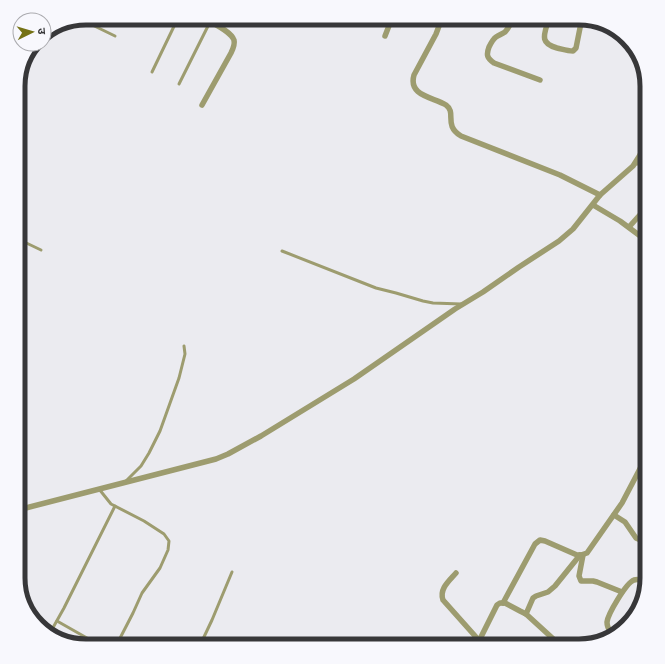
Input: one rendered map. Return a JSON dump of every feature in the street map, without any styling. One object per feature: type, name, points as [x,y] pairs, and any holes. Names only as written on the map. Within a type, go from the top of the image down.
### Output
[{"type":"street","points":[[202,105],[232,53],[234,46],[234,40],[229,33],[215,25]]},
{"type":"street","points":[[385,36],[389,25]]},
{"type":"street","points":[[439,25],[412,80],[416,90],[421,94],[445,105],[450,110],[451,126],[461,136],[553,172],[600,195]]},
{"type":"street","points":[[510,25],[506,32],[496,37],[492,41],[487,53],[490,61],[540,80]]},
{"type":"street","points":[[547,25],[544,38],[547,44],[569,51],[573,51],[576,48],[581,25]]},
{"type":"street","points":[[25,508],[216,459],[261,436],[354,379],[463,304],[560,241],[574,229],[600,195],[634,164],[640,155]]},
{"type":"street","points":[[593,205],[640,235]]},
{"type":"street","points":[[629,227],[640,215]]},
{"type":"street","points":[[526,614],[533,598],[548,592],[555,586],[581,555],[587,553],[614,515],[640,469]]},
{"type":"street","points":[[614,515],[625,522],[636,538],[640,540]]},
{"type":"street","points":[[503,603],[535,544],[540,540],[581,555]]},
{"type":"street","points":[[581,555],[580,580],[593,580],[622,592]]},
{"type":"street","points":[[456,573],[444,588],[441,596],[478,639]]},
{"type":"street","points":[[609,631],[607,621],[622,592],[631,582],[634,580],[640,580]]},
{"type":"street","points":[[479,639],[494,609],[500,603],[505,603],[526,614],[553,639]]},
{"type":"lane","points":[[92,25],[115,36]]},
{"type":"lane","points":[[152,72],[175,25]]},
{"type":"lane","points":[[179,84],[208,25]]},
{"type":"lane","points":[[634,164],[640,164]]},
{"type":"lane","points":[[25,242],[41,250]]},
{"type":"lane","points":[[282,251],[376,288],[433,303],[463,304]]},
{"type":"lane","points":[[124,482],[141,466],[160,432],[179,378],[183,362],[184,346]]},
{"type":"lane","points":[[99,489],[111,504],[144,521],[164,534],[169,541],[168,550],[160,568],[142,593],[120,639]]},
{"type":"lane","points":[[53,628],[115,506]]},
{"type":"lane","points":[[203,639],[232,572]]},
{"type":"lane","points":[[57,621],[89,639]]}]
